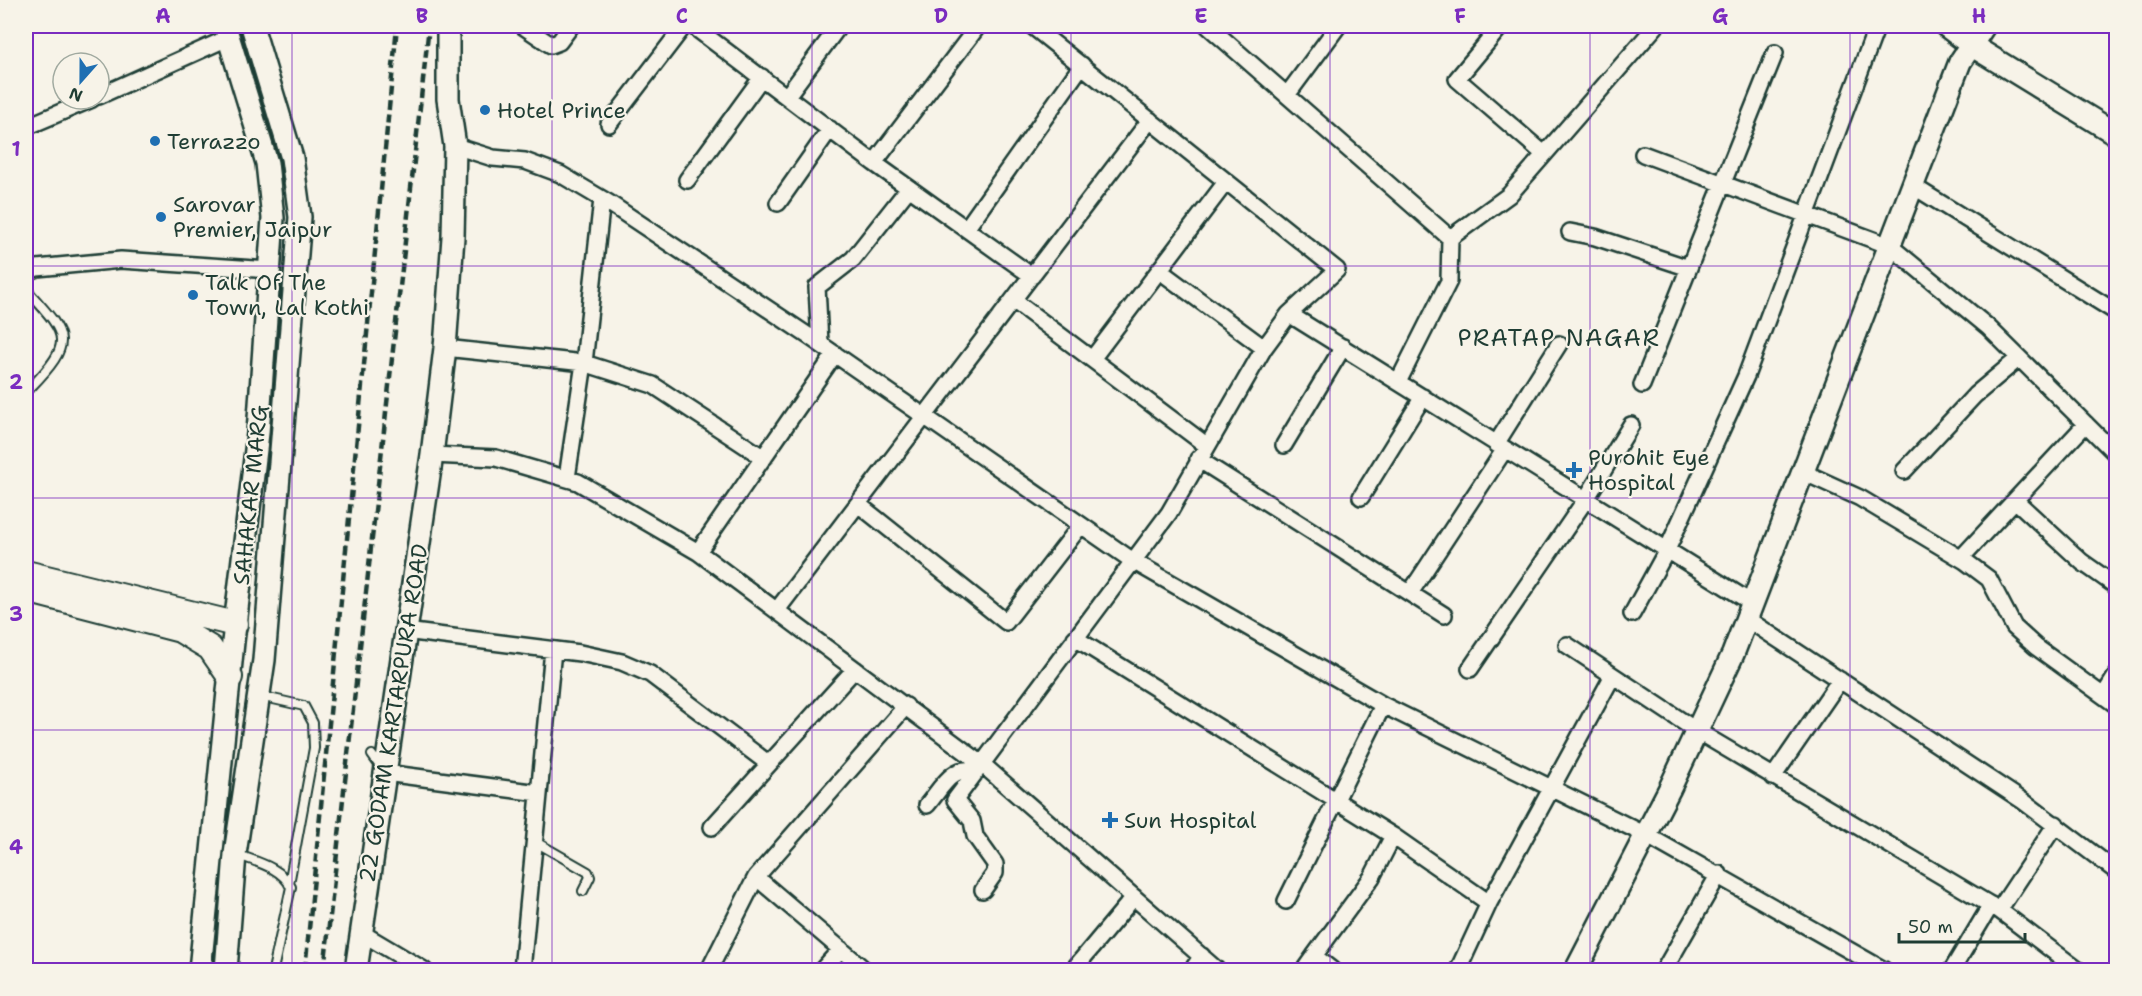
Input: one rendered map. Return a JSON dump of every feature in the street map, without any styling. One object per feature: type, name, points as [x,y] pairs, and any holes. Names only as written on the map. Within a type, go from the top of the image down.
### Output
[{"type":"main road","points":[[26,573],[235,624]]},
{"type":"main road","points":[[26,590],[180,630],[210,648],[230,677]]},
{"type":"street","name":"SAHAKAR MARG","points":[[226,970],[235,854],[258,695],[283,436],[300,217],[292,158],[252,26]]},
{"type":"street","name":"22 GODAM KARTARPURA ROAD","points":[[356,970],[432,455],[445,348],[453,237],[455,146],[448,99],[448,26]]},
{"type":"street","points":[[523,26],[551,45],[559,42],[571,26]]},
{"type":"street","points":[[609,124],[684,26]]},
{"type":"street","points":[[787,96],[839,26]]},
{"type":"street","points":[[874,163],[978,26]]},
{"type":"street","points":[[983,890],[995,873],[995,864],[975,836],[972,821],[955,800],[1168,513],[1264,348],[1289,314],[1337,270],[1032,26]]},
{"type":"street","points":[[1208,26],[1450,238]]},
{"type":"street","points":[[1287,95],[1338,26]]},
{"type":"street","points":[[1501,26],[1457,79],[1544,154]]},
{"type":"street","points":[[1450,238],[1509,195],[1656,26]]},
{"type":"street","points":[[1632,614],[1667,550],[1746,376],[1876,26]]},
{"type":"street","points":[[1947,26],[1971,45],[2116,134]]},
{"type":"street","points":[[1576,970],[1697,731],[1750,611],[1960,62],[1984,26]]},
{"type":"street","points":[[702,28],[874,163],[1032,276]]},
{"type":"street","name":"SAHAKAR MARG","points":[[200,970],[235,624],[258,434],[273,218],[267,164],[227,31]]},
{"type":"street","points":[[111,90],[227,31]]},
{"type":"street","points":[[1642,385],[1775,53]]},
{"type":"street","points":[[966,229],[1082,65]]},
{"type":"street","points":[[687,180],[762,77]]},
{"type":"street","points":[[26,127],[64,111]]},
{"type":"street","points":[[777,610],[1150,120]]},
{"type":"street","points":[[778,203],[830,129]]},
{"type":"street","points":[[455,146],[493,158],[525,161],[560,174],[602,199],[835,354],[1133,561],[1383,705],[1646,835],[1719,874],[1884,970]]},
{"type":"street","points":[[1643,154],[1890,246],[1988,327],[2116,454]]},
{"type":"street","points":[[1092,359],[1226,182]]},
{"type":"street","points":[[1912,186],[2116,312]]},
{"type":"street","points":[[820,344],[817,287],[853,259],[909,188]]},
{"type":"street","points":[[567,478],[584,363],[602,199]]},
{"type":"street","points":[[1570,232],[1595,237],[1689,268]]},
{"type":"street","points":[[1398,382],[1449,281],[1450,238]]},
{"type":"street","points":[[26,272],[37,268],[121,260],[270,270]]},
{"type":"street","points":[[1160,271],[1264,348]]},
{"type":"street","points":[[1013,300],[1206,445]]},
{"type":"street","points":[[1289,314],[1667,550],[1840,680],[2056,824],[2116,871]]},
{"type":"street","points":[[1410,594],[1501,446],[1559,344]]},
{"type":"street","points":[[1284,445],[1343,347]]},
{"type":"street","points":[[445,348],[584,363],[653,385],[764,458]]},
{"type":"street","points":[[698,552],[835,354]]},
{"type":"street","points":[[1904,471],[1975,395],[2019,358]]},
{"type":"street","points":[[1361,496],[1423,397]]},
{"type":"street","points":[[1961,558],[2086,424]]},
{"type":"street","points":[[1470,669],[1586,499],[1631,425]]},
{"type":"street","points":[[432,455],[496,458],[578,482],[698,552],[906,706],[1134,897],[1217,970]]},
{"type":"street","points":[[1198,459],[1444,615]]},
{"type":"street","points":[[1803,472],[1860,498],[1961,558],[1989,579],[2014,627],[2036,647],[2116,705]]},
{"type":"street","points":[[2015,500],[2082,562],[2116,586]]},
{"type":"street","points":[[858,504],[1006,622],[1081,525]]},
{"type":"street","points":[[405,631],[553,650],[622,662],[650,674],[769,764]]},
{"type":"street","points":[[1075,638],[1393,836],[1489,903]]},
{"type":"street","points":[[1567,645],[1612,677],[1697,731],[1995,908],[2078,970]]},
{"type":"street","points":[[522,970],[553,650]]},
{"type":"street","points":[[712,827],[855,669]]},
{"type":"street","points":[[2104,695],[2116,676]]},
{"type":"street","points":[[1458,970],[1489,903],[1612,677]]},
{"type":"street","points":[[1773,777],[1840,680]]},
{"type":"street","points":[[1286,901],[1383,705]]},
{"type":"street","points":[[709,970],[756,877],[906,706]]},
{"type":"street","points":[[927,805],[956,771],[964,768],[979,768]]},
{"type":"street","points":[[385,772],[539,793]]},
{"type":"street","points":[[1952,970],[2056,824]]},
{"type":"street","points":[[1304,970],[1372,877],[1393,836]]},
{"type":"street","points":[[1666,970],[1719,874]]},
{"type":"street","points":[[756,877],[865,970]]},
{"type":"street","points":[[1073,970],[1134,897]]},
{"type":"street","points":[[360,932],[424,970]]},
{"type":"street","points":[[822,970],[841,949]]},
{"type":"street","points":[[1192,970],[1202,956]]},
{"type":"street","points":[[1314,956],[1332,970]]},
{"type":"lane","points":[[26,289],[50,316],[61,340],[61,351],[55,363],[31,387]]},
{"type":"lane","points":[[258,695],[304,706],[313,723],[314,748],[289,884],[289,904],[273,970]]},
{"type":"lane","points":[[372,755],[385,772]]},
{"type":"lane","points":[[534,841],[588,872],[590,877],[583,891]]},
{"type":"lane","points":[[235,854],[275,870],[289,884]]},
{"type":"railway","points":[[305,970],[397,26]]},
{"type":"railway","points":[[324,970],[429,26]]},
{"type":"place","name":"Hotel Prince","points":[[485,110]]},
{"type":"place","name":"Terrazzo","points":[[155,141]]},
{"type":"place","name":"Sarovar Premier, Jaipur","points":[[161,217]]},
{"type":"place","name":"Talk Of The Town, Lal Kothi","points":[[193,295]]},
{"type":"place","name":"Purohit Eye Hospital","points":[[1574,470]]},
{"type":"place","name":"Sun Hospital","points":[[1110,820]]},
{"type":"district","name":"PRATAP NAGAR","points":[[1559,338]]}]
